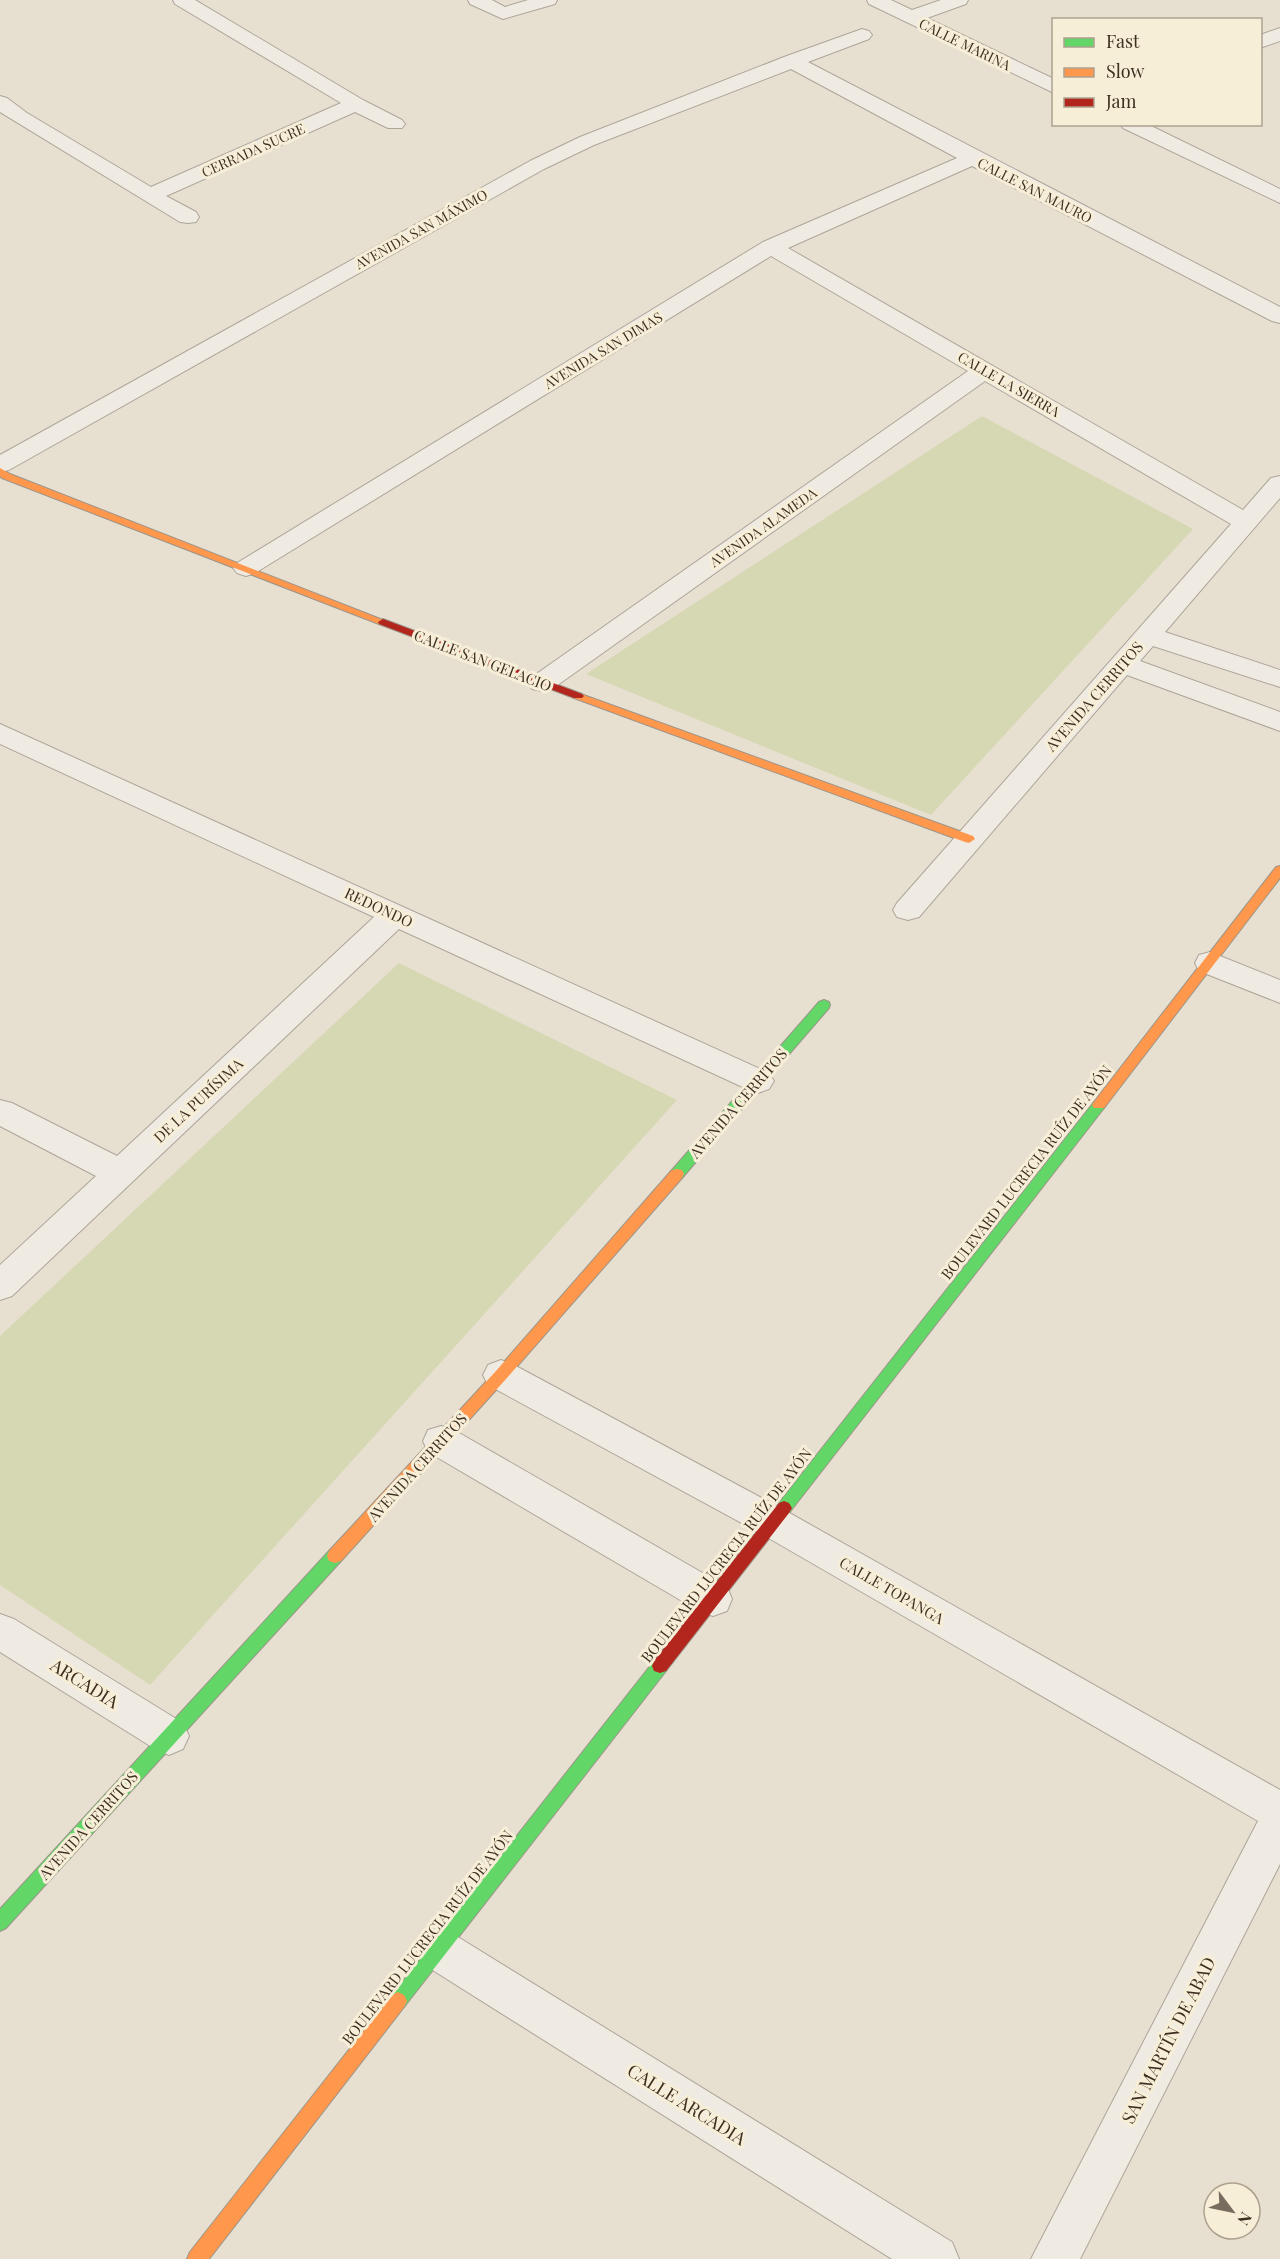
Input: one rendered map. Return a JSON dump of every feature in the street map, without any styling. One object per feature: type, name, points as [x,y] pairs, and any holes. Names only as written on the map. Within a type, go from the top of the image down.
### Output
[{"type":"street","points":[[182,0],[356,104],[395,124]]},
{"type":"street","points":[[477,0],[504,13],[548,0]]},
{"type":"street","name":"CALLE MARINA","points":[[876,0],[1052,87]]},
{"type":"street","points":[[910,17],[959,0]]},
{"type":"street","points":[[1262,41],[1280,34]]},
{"type":"street","name":"AVENIDA SAN MÁXIMO","points":[[0,465],[537,165],[587,141],[862,35]]},
{"type":"street","name":"CALLE SAN MAURO","points":[[791,61],[973,158],[1280,316]]},
{"type":"street","points":[[0,102],[20,117],[188,217]]},
{"type":"street","name":"CERRADA SUCRE","points":[[150,195],[356,104]]},
{"type":"street","points":[[1134,126],[1280,197]]},
{"type":"street","name":"AVENIDA SAN DIMAS","points":[[246,567],[771,247],[973,158]]},
{"type":"street","name":"CALLE LA SIERRA","points":[[771,247],[1246,522]]},
{"type":"street","name":"AVENIDA ALAMEDA","points":[[542,683],[985,370]]},
{"type":"street","name":"CALLE SAN GELACIO","points":[[0,471],[6,476],[542,683],[969,839]]},
{"type":"street","name":"AVENIDA CERRITOS","points":[[908,910],[1280,483]]},
{"type":"street","points":[[1148,635],[1280,679]]},
{"type":"street","points":[[1122,664],[1280,722]]},
{"type":"street","name":"REDONDO","points":[[0,733],[758,1081]]},
{"type":"street","name":"BOULEVARD LUCRECIA RUÍZ DE AYÓN","points":[[197,2259],[1210,963],[1280,870]]},
{"type":"street","name":"DE LA PURÍSIMA","points":[[0,1286],[395,915]]},
{"type":"street","points":[[1210,963],[1280,992]]},
{"type":"street","name":"AVENIDA CERRITOS","points":[[0,1922],[501,1375],[824,1005]]},
{"type":"street","points":[[0,1112],[120,1173]]},
{"type":"street","name":"CALLE TOPANGA","points":[[501,1375],[773,1522],[1280,1812]]},
{"type":"street","points":[[441,1441],[713,1599]]},
{"type":"street","name":"ARCADIA","points":[[0,1631],[169,1736]]},
{"type":"street","name":"SAN MARTÍN DE ABAD","points":[[1055,2259],[1280,1821]]},
{"type":"street","name":"CALLE ARCADIA","points":[[438,1949],[935,2259]]},
{"type":"green space","points":[[982,416],[1193,529],[931,815],[586,674]]},
{"type":"green space","points":[[399,963],[677,1100],[150,1685],[0,1585],[0,1336]]},
{"type":"traffic: fast","points":[[677,1174],[824,1005]]},
{"type":"traffic: fast","points":[[784,1508],[1099,1105]]},
{"type":"traffic: fast","points":[[0,1922],[335,1556]]},
{"type":"traffic: fast","points":[[398,2001],[660,1666]]},
{"type":"traffic: slow","points":[[0,471],[6,476],[383,622]]},
{"type":"traffic: slow","points":[[578,696],[969,839]]},
{"type":"traffic: slow","points":[[1099,1105],[1280,870]]},
{"type":"traffic: slow","points":[[335,1556],[501,1375],[677,1174]]},
{"type":"traffic: slow","points":[[197,2259],[398,2001]]},
{"type":"traffic: jam","points":[[383,622],[578,696]]},
{"type":"traffic: jam","points":[[660,1666],[784,1508]]}]
